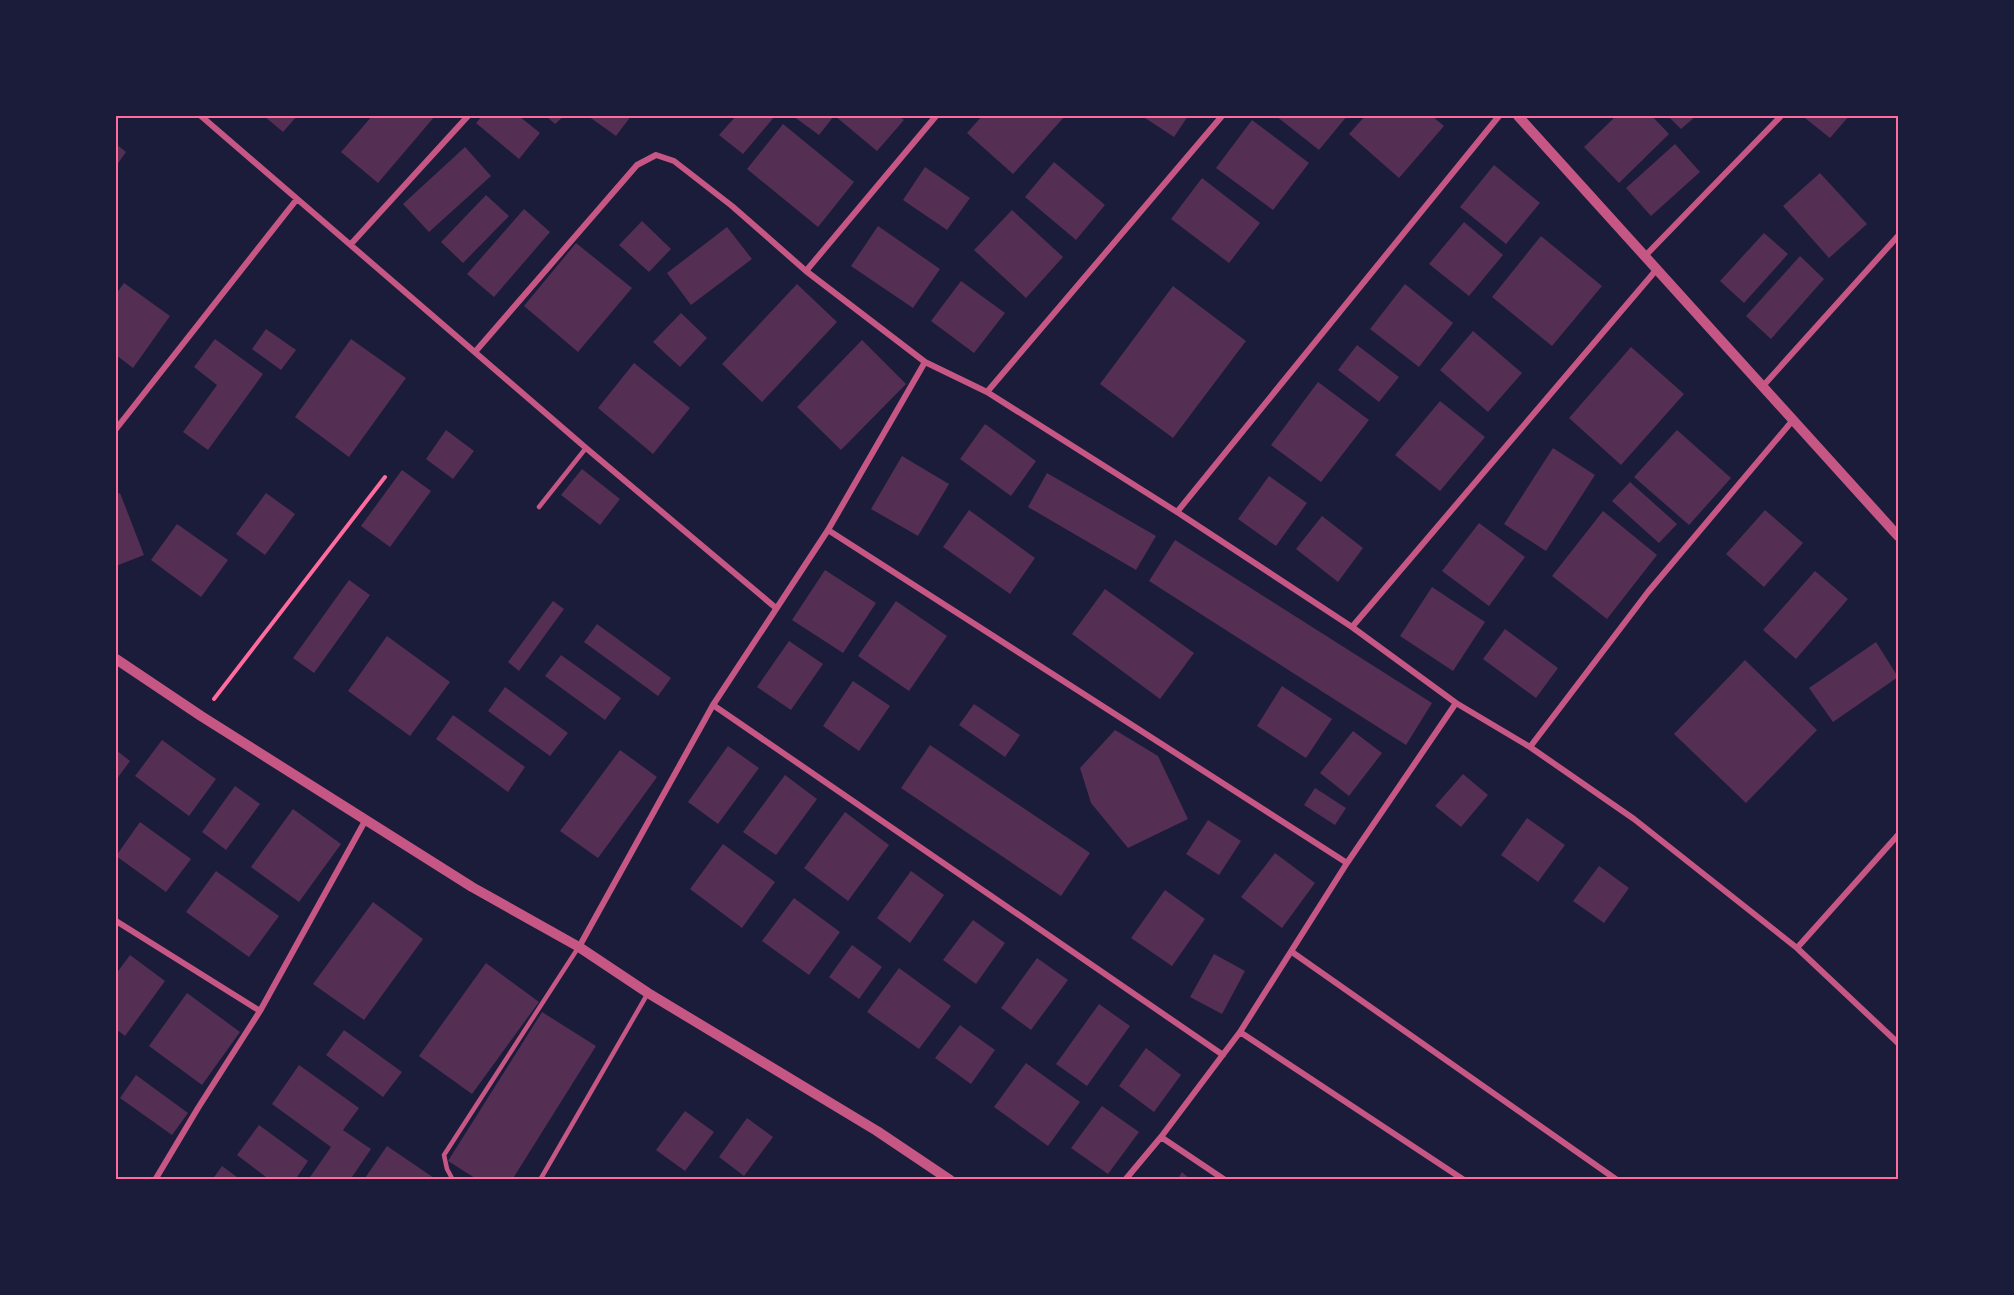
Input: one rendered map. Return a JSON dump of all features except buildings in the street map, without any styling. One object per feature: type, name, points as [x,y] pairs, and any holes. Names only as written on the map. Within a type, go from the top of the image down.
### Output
[{"type":"street","points":[[201,116],[586,448],[776,608]]},
{"type":"street","points":[[351,244],[468,116]]},
{"type":"street","points":[[806,271],[936,116]]},
{"type":"street","points":[[987,392],[1222,116]]},
{"type":"street","points":[[1177,512],[1499,116]]},
{"type":"street","points":[[1518,116],[1899,536]]},
{"type":"street","points":[[1645,256],[1781,116]]},
{"type":"street","points":[[475,352],[637,165],[656,155],[674,161],[732,206],[806,271],[925,362],[987,392],[1177,512],[1352,627],[1456,703],[1530,747],[1634,819],[1797,948],[1899,1043]]},
{"type":"street","points":[[116,429],[297,199]]},
{"type":"street","points":[[1763,386],[1899,236]]},
{"type":"street","points":[[1352,627],[1657,269]]},
{"type":"street","points":[[579,947],[713,705],[828,530],[925,362]]},
{"type":"street","points":[[1530,747],[1648,592],[1793,420]]},
{"type":"street","points":[[828,530],[1347,863]]},
{"type":"street","points":[[116,659],[201,716],[472,887],[579,947],[648,993],[877,1131],[950,1179]]},
{"type":"street","points":[[1125,1179],[1161,1137],[1240,1032],[1347,863],[1456,703]]},
{"type":"street","points":[[713,705],[1223,1054]]},
{"type":"street","points":[[155,1179],[260,1011],[365,820]]},
{"type":"street","points":[[1797,948],[1899,835]]},
{"type":"street","points":[[116,921],[260,1011]]},
{"type":"street","points":[[1292,952],[1617,1179]]},
{"type":"street","points":[[1240,1032],[1464,1179]]},
{"type":"street","points":[[1161,1137],[1225,1179]]},
{"type":"lane","points":[[539,507],[586,448]]},
{"type":"lane","points":[[453,1179],[447,1169],[444,1155],[579,947]]},
{"type":"lane","points":[[540,1179],[648,993]]},
{"type":"path","points":[[201,716],[386,477]]}]
